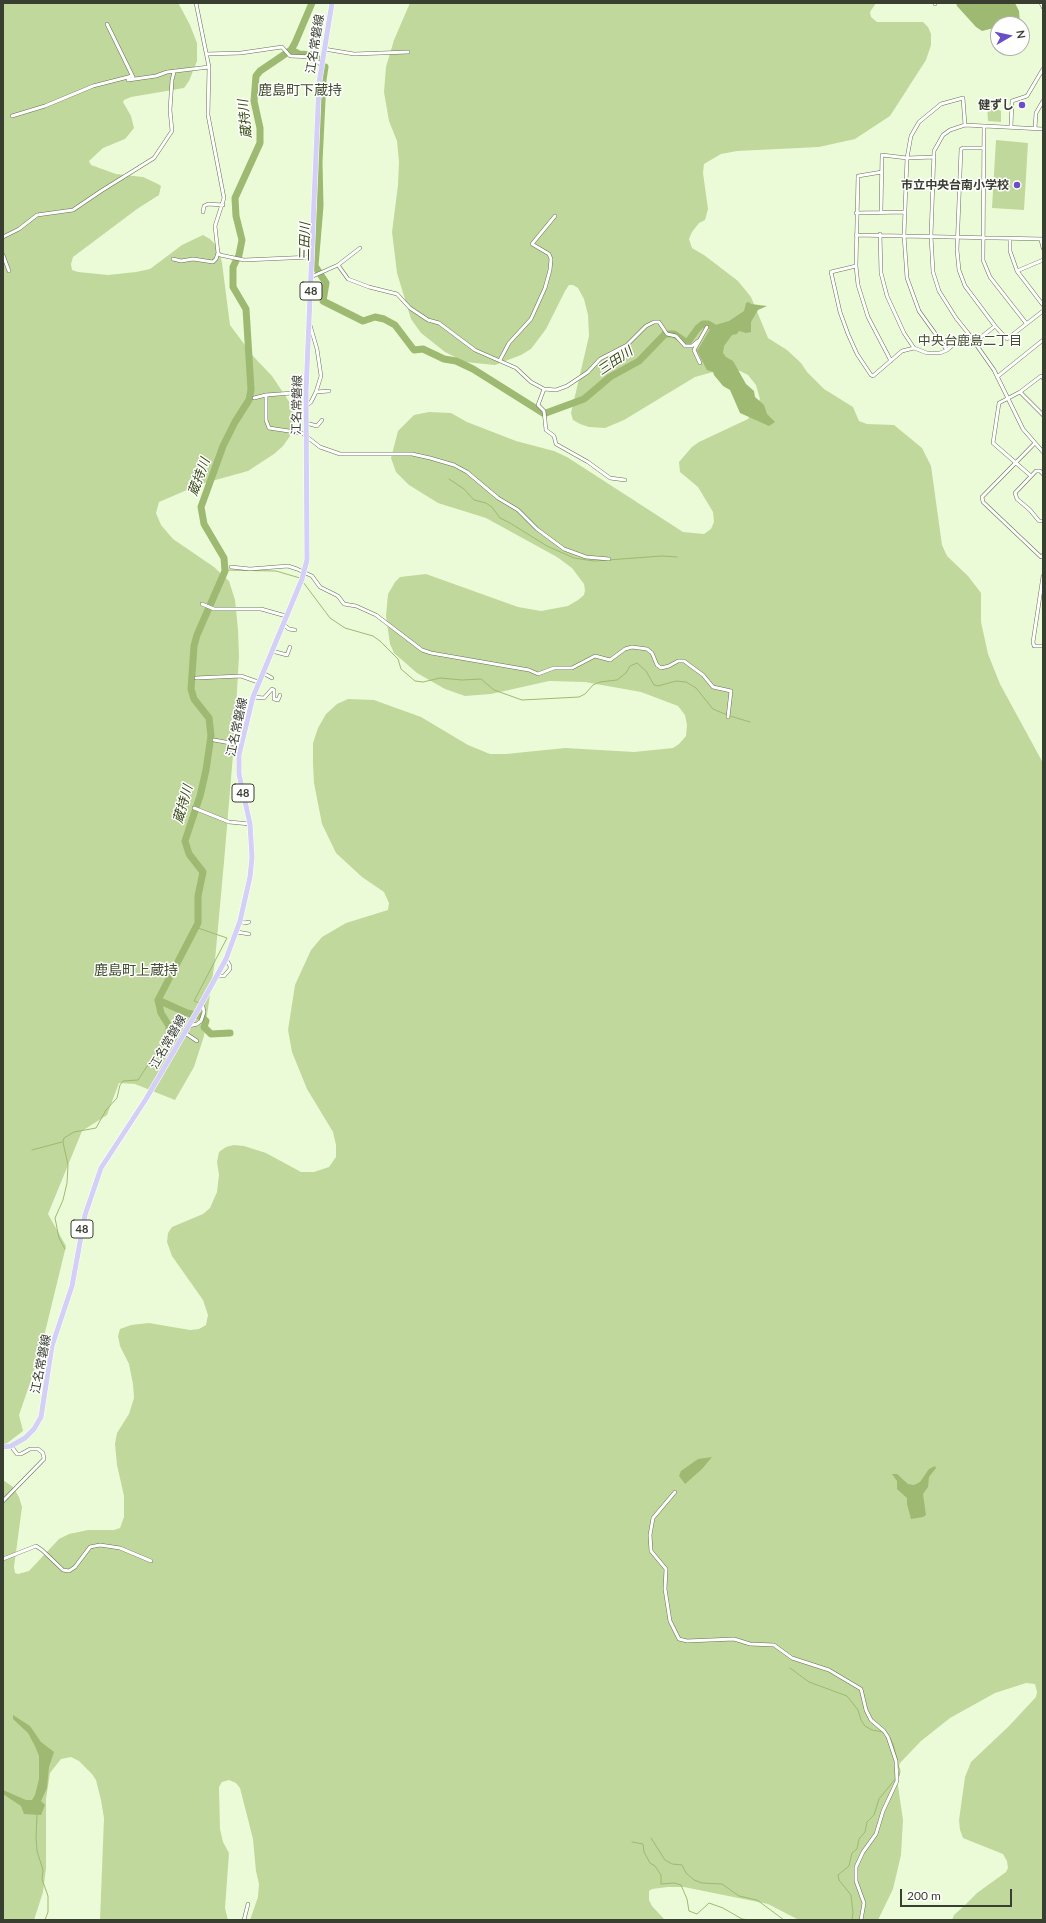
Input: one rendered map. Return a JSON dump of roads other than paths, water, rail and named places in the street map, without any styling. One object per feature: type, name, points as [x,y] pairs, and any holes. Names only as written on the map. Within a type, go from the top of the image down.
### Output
[{"type":"main road","name":"江名常磐線","points":[[3,1447],[11,1446],[30,1434],[41,1417],[52,1346],[72,1286],[84,1215],[93,1186],[101,1168],[146,1099],[201,1005],[226,959],[240,921],[250,877],[252,857],[250,824],[239,774],[239,755],[253,697],[301,581],[308,547],[306,392],[319,83],[332,3]]},
{"type":"street","points":[[173,259],[181,261],[194,259],[213,262],[216,260],[218,253],[215,226],[223,205],[224,192],[208,114],[209,67],[196,3]]},
{"type":"street","points":[[1041,3],[1043,7]]},
{"type":"street","points":[[107,24],[133,77]]},
{"type":"street","points":[[206,54],[241,52],[282,47],[290,56],[313,57],[321,65]]},
{"type":"street","points":[[324,49],[354,54],[408,52]]},
{"type":"street","points":[[12,116],[45,106],[93,86],[133,77],[209,67]]},
{"type":"street","points":[[1011,127],[1012,101],[1027,96],[1043,69]]},
{"type":"street","points":[[3,237],[19,229],[37,215],[73,210],[154,158],[172,131],[170,110],[174,72]]},
{"type":"street","points":[[128,80],[133,77]]},
{"type":"street","points":[[947,350],[919,311],[907,278],[904,235],[907,158],[911,136],[919,122],[941,104],[964,99],[965,125]]},
{"type":"street","points":[[1035,128],[1036,113],[1043,101]]},
{"type":"street","points":[[1043,129],[965,125],[950,130],[943,135],[937,142],[934,158],[931,236],[933,272],[939,290],[956,318],[975,342],[997,377],[1016,419],[1034,444],[1043,452]]},
{"type":"street","points":[[984,126],[982,253],[986,269],[1026,323]]},
{"type":"street","points":[[984,148],[961,149],[956,237],[958,262],[962,278],[968,290],[995,326],[1007,339],[1043,311]]},
{"type":"street","points":[[881,212],[882,155],[907,158],[934,158]]},
{"type":"street","points":[[882,172],[858,176],[856,266],[858,285],[868,317],[891,361]]},
{"type":"street","points":[[203,212],[204,206],[208,204],[223,205]]},
{"type":"street","points":[[856,213],[905,212]]},
{"type":"street","points":[[500,360],[509,343],[531,319],[545,288],[550,270],[551,259],[549,254],[532,244],[555,216]]},
{"type":"street","points":[[856,235],[880,234],[1042,240],[1043,248]]},
{"type":"street","points":[[880,234],[881,273],[886,296],[904,333],[914,348]]},
{"type":"street","points":[[1010,239],[1010,252],[1017,271],[1043,306]]},
{"type":"street","points":[[311,277],[321,274],[338,264],[360,248]]},
{"type":"street","points":[[218,253],[220,255],[244,260],[257,261],[312,256]]},
{"type":"street","points":[[3,256],[9,271]]},
{"type":"street","points":[[1017,271],[1043,260]]},
{"type":"street","points":[[338,264],[348,279],[369,287],[397,294],[410,308],[428,320],[439,323],[475,350],[516,368],[531,382],[544,389],[556,390],[567,386],[588,372],[600,359],[627,345],[650,324],[659,322],[667,333],[676,336],[688,347],[698,341]]},
{"type":"street","points":[[856,266],[831,272],[840,312],[848,334],[857,354],[871,375],[873,376],[902,351],[914,348],[940,354],[968,333]]},
{"type":"street","points":[[306,406],[311,402],[316,392],[321,376],[321,368],[310,323]]},
{"type":"street","points":[[975,342],[995,326]]},
{"type":"street","points":[[700,363],[694,352],[698,341],[707,327]]},
{"type":"street","points":[[997,377],[1043,340]]},
{"type":"street","points":[[1031,476],[993,443],[999,403],[1007,397],[1020,392],[1041,376],[1043,378]]},
{"type":"street","points":[[544,389],[538,406],[544,411],[546,430],[554,436],[556,444],[584,460],[610,478],[625,480]]},
{"type":"street","points":[[316,392],[329,391]]},
{"type":"street","points":[[254,398],[266,395],[306,392]]},
{"type":"street","points":[[1020,392],[1043,415]]},
{"type":"street","points":[[266,395],[266,420],[269,428],[290,430],[306,436],[309,440],[320,447],[340,454],[418,455],[454,465],[468,472],[498,498],[518,510],[537,529],[558,545],[581,555],[609,559]]},
{"type":"street","points":[[306,424],[317,426],[322,420]]},
{"type":"street","points":[[1034,444],[982,497],[983,502],[1041,557],[1043,555]]},
{"type":"street","points":[[1043,474],[1038,470],[1016,491],[1015,496],[1040,521],[1043,521]]},
{"type":"street","points":[[231,567],[250,569],[288,566],[304,572],[312,576],[320,587],[338,596],[344,604],[376,615],[422,650],[431,653],[538,674],[554,668],[572,668],[595,656],[610,660],[623,650],[632,647],[642,648],[650,651],[660,668],[669,666],[678,661],[684,661],[703,675],[713,687],[732,691],[728,717]]},
{"type":"street","points":[[1043,576],[1033,642],[1034,646],[1043,646]]},
{"type":"street","points":[[202,604],[214,610],[261,609],[286,616]]},
{"type":"street","points":[[283,624],[289,629],[296,630]]},
{"type":"street","points":[[271,651],[287,655],[290,647]]},
{"type":"street","points":[[263,673],[272,678]]},
{"type":"street","points":[[196,678],[241,676],[258,682]]},
{"type":"street","points":[[253,697],[264,698],[272,689],[274,690],[274,699],[278,700],[280,695]]},
{"type":"street","points":[[214,740],[241,745]]},
{"type":"street","points":[[194,808],[229,822],[250,824]]},
{"type":"street","points":[[240,921],[245,923],[249,922]]},
{"type":"street","points":[[237,932],[249,934]]},
{"type":"street","points":[[216,976],[224,976],[230,969],[226,959]]},
{"type":"street","points":[[189,1026],[197,1024],[202,1018],[204,1012],[201,1005]]},
{"type":"street","points":[[185,1033],[197,1041]]},
{"type":"street","points":[[3,1501],[44,1458],[43,1454],[38,1449],[30,1449],[17,1454],[14,1453],[11,1446]]},
{"type":"street","points":[[675,1492],[653,1518],[650,1535],[651,1550],[666,1569],[665,1589],[670,1621],[679,1639],[687,1641],[734,1639],[750,1644],[774,1645],[792,1658],[829,1670],[860,1689],[866,1710],[871,1720],[884,1731],[888,1737],[896,1761],[897,1781],[876,1834],[863,1852],[856,1867],[856,1881],[864,1904],[862,1920]]},
{"type":"street","points":[[3,1559],[36,1546],[63,1570],[68,1571],[75,1567],[90,1547],[100,1545],[120,1548],[151,1561]]},
{"type":"street","points":[[244,1920],[248,1904]]},
{"type":"waterway","name":"蔵持川","points":[[169,1033],[169,1026],[161,1013],[158,1000],[198,923],[198,896],[203,872],[189,854],[185,841],[200,796],[206,770],[211,736],[209,718],[194,699],[191,689],[194,646],[197,635],[225,571],[224,558],[204,524],[201,507],[223,446],[235,422],[249,400],[251,390],[246,309],[233,287],[233,267],[239,255],[242,240],[236,216],[235,198],[260,143],[260,128],[254,101],[256,76],[260,71],[291,50],[312,3]]},
{"type":"waterway","name":"三田川","points":[[291,50],[299,54],[314,55],[319,60]]},
{"type":"waterway","name":"三田川","points":[[325,67],[319,162],[320,206],[315,266],[326,283],[323,301],[363,321],[375,317],[384,319],[395,325],[414,350],[423,349],[444,359],[456,361],[473,369],[543,413]]},
{"type":"waterway","name":"三田川","points":[[546,413],[584,399],[610,377],[639,361],[665,334],[674,334],[687,343],[698,328],[703,324],[708,324],[719,331]]},
{"type":"waterway","points":[[449,479],[464,489],[474,500],[486,503],[492,507],[500,518],[547,546],[574,558],[594,561],[662,556],[677,557]]},
{"type":"waterway","points":[[225,570],[276,571],[300,578]]},
{"type":"waterway","points":[[303,582],[330,618],[345,628],[373,636],[380,641],[398,659],[401,669],[415,681],[423,682],[440,678],[462,680],[481,679],[494,690],[522,700],[579,697],[585,694],[593,685],[600,682],[617,680],[626,673],[630,666],[637,663],[646,671],[654,685],[658,686],[676,681],[686,682],[696,688],[713,709],[727,715]]},
{"type":"waterway","points":[[730,716],[750,722]]},
{"type":"waterway","points":[[195,927],[227,938],[194,1001],[199,1003]]},
{"type":"waterway","points":[[158,1000],[187,1013],[200,1016],[206,1021],[204,1027],[211,1034],[230,1033]]},
{"type":"waterway","points":[[205,1014],[206,1021]]},
{"type":"waterway","points":[[65,1249],[59,1238],[55,1218],[63,1200],[67,1183],[68,1165],[63,1142],[64,1138],[74,1132],[96,1128],[106,1110],[117,1098],[120,1085],[123,1081],[138,1080],[169,1033]]},
{"type":"waterway","points":[[32,1150],[62,1142]]},
{"type":"waterway","points":[[790,1668],[809,1682],[847,1696],[858,1710],[861,1720],[865,1726],[872,1730],[883,1732]]},
{"type":"waterway","points":[[889,1736],[897,1759]]},
{"type":"waterway","points":[[897,1762],[900,1771],[899,1776]]},
{"type":"waterway","points":[[852,1920],[853,1913],[851,1895],[839,1880],[838,1875],[849,1866],[852,1853],[857,1849],[859,1839],[865,1832],[867,1822],[874,1815],[879,1799],[896,1778]]},
{"type":"waterway","points":[[37,1814],[37,1851],[43,1870],[42,1879],[48,1896],[48,1912],[45,1920]]},
{"type":"waterway","points":[[651,1838],[665,1860],[672,1864],[682,1865],[686,1873],[694,1880],[702,1883],[722,1884],[739,1896],[757,1900],[784,1920]]},
{"type":"waterway","points":[[632,1842],[643,1844],[644,1852],[650,1863],[655,1866],[661,1875],[661,1884],[674,1883],[681,1885],[687,1899],[689,1911],[697,1914],[709,1903],[723,1908],[742,1919],[749,1920]]},
{"type":"place","name":"健ずし","points":[[1022,105]]},
{"type":"place","name":"市立中央台南小学校","points":[[1017,185]]},
{"type":"district","name":"鹿島町下蔵持","points":[[300,90]]},
{"type":"district","name":"中央台鹿島二丁目","points":[[970,341]]},
{"type":"district","name":"鹿島町上蔵持","points":[[136,970]]}]
